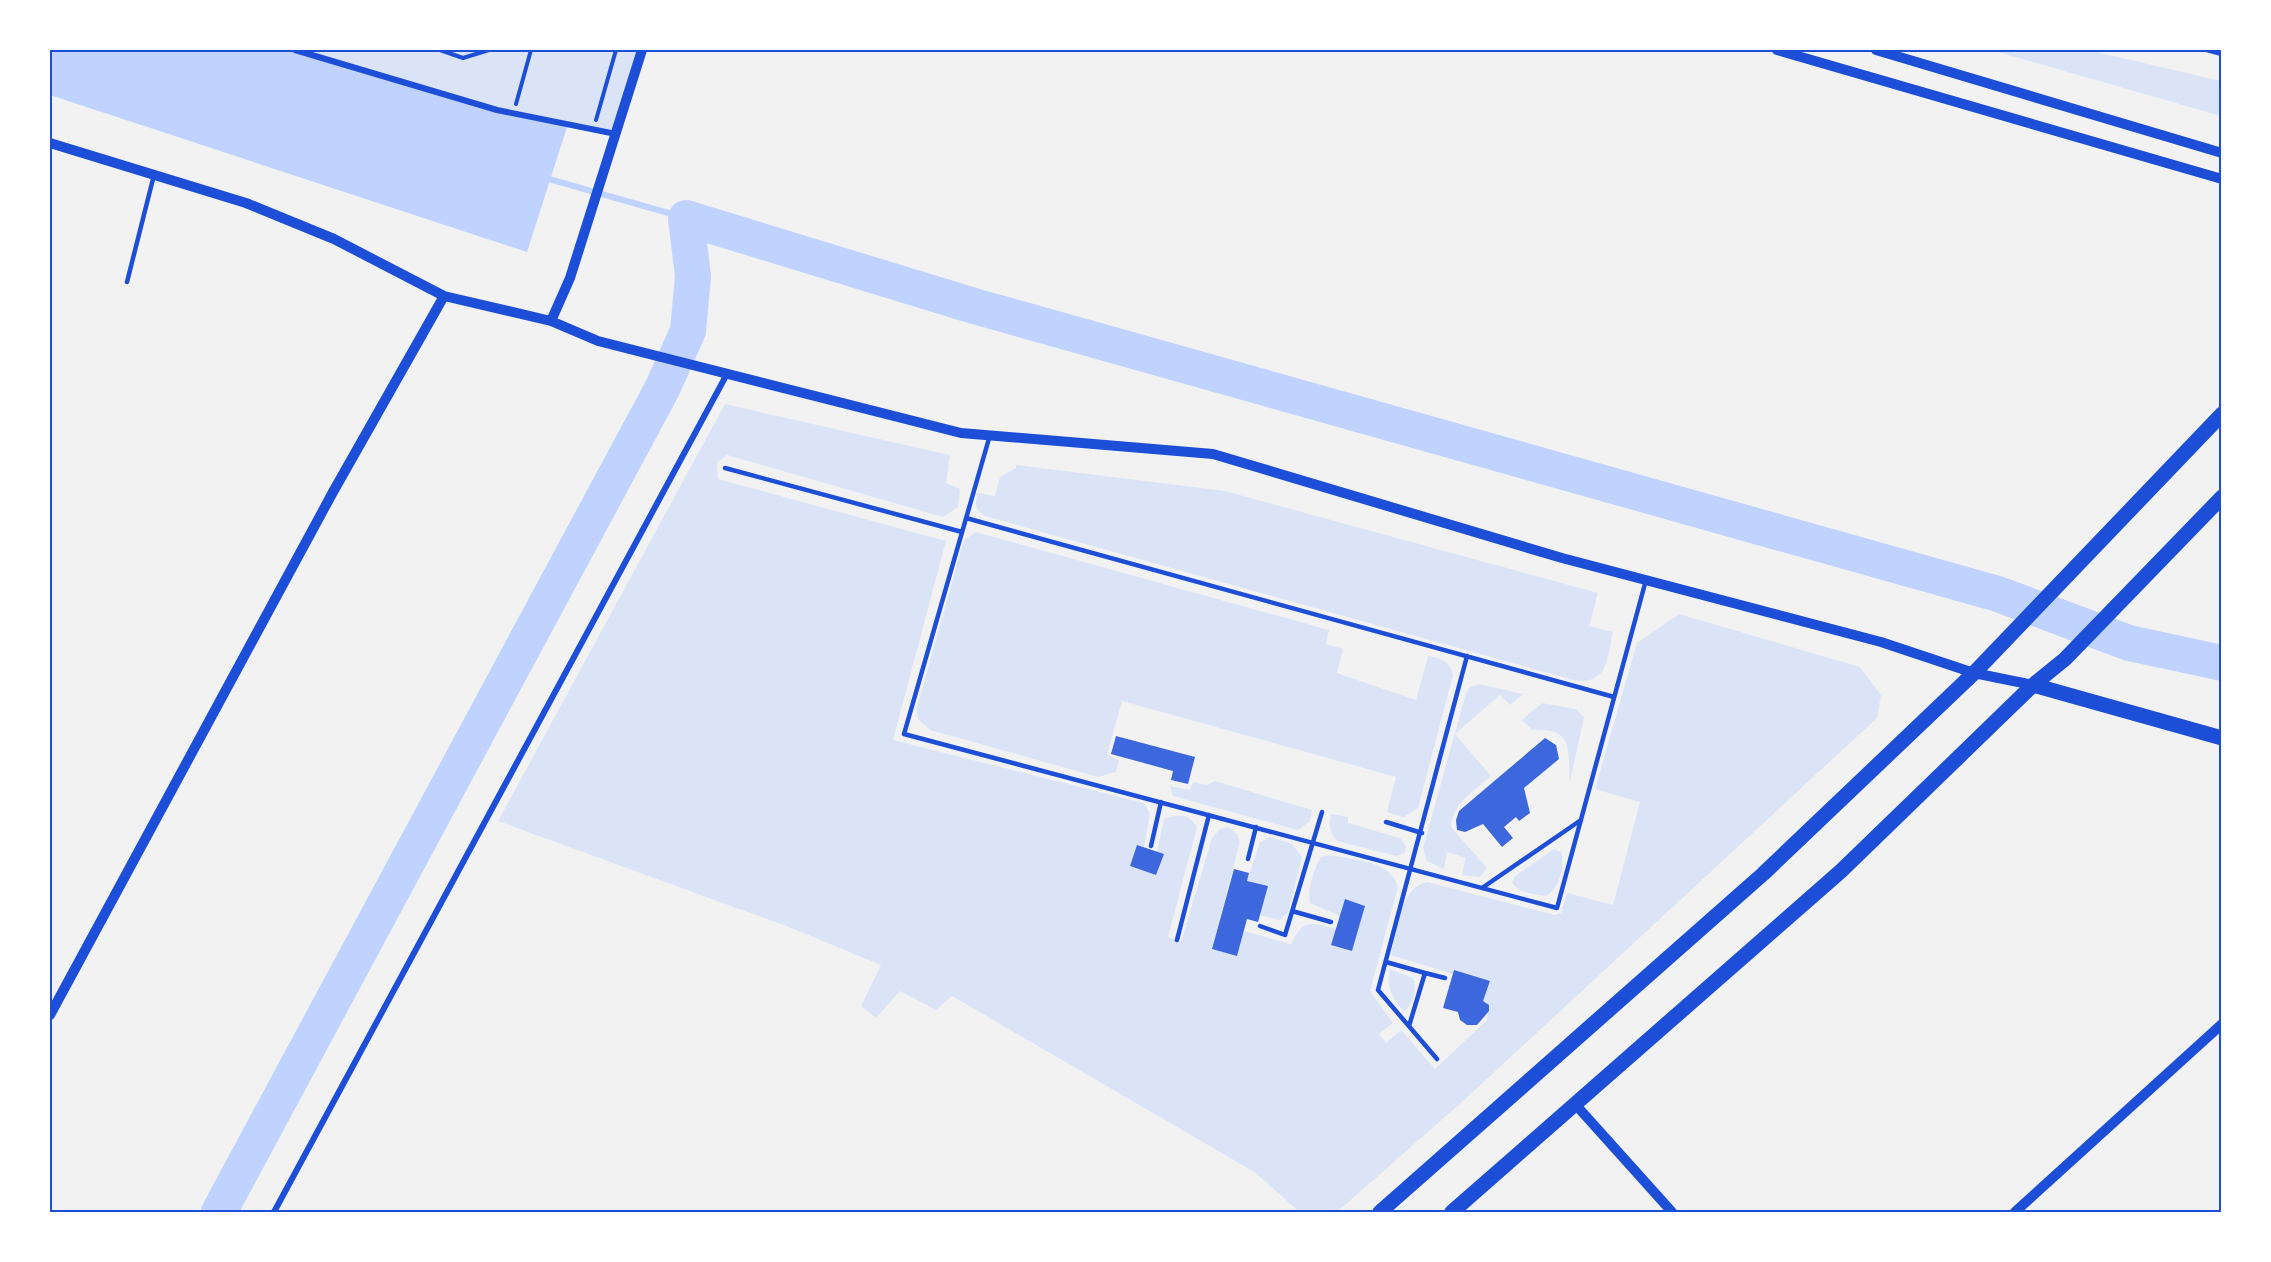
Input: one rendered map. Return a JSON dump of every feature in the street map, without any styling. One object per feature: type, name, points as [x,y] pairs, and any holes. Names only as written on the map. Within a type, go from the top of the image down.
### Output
[{"type":"main road","points":[[1380,1212],[1763,874],[1974,673],[2222,414]]},
{"type":"main road","points":[[1452,1212],[1841,871],[2033,685],[2066,658],[2222,497]]},
{"type":"main road","points":[[2033,685],[2222,738]]},
{"type":"street","points":[[295,50],[513,113],[617,134]]},
{"type":"street","points":[[551,321],[570,278],[642,50]]},
{"type":"street","points":[[1777,50],[2222,179]]},
{"type":"street","points":[[1876,50],[2222,153]]},
{"type":"street","points":[[50,143],[246,203],[334,239],[444,296],[551,321],[598,341],[712,372],[962,433],[1213,454],[1508,542],[1881,642],[1974,673],[2033,685]]},
{"type":"street","points":[[50,1015],[328,502],[444,296]]},
{"type":"street","points":[[274,1212],[727,375]]},
{"type":"street","points":[[2015,1212],[2222,1024]]},
{"type":"street","points":[[1575,1104],[1672,1212]]},
{"type":"lane","points":[[2207,50],[2222,54]]},
{"type":"lane","points":[[127,282],[154,175]]},
{"type":"lane","points":[[990,435],[904,734],[1557,908],[1646,580]]},
{"type":"lane","points":[[725,468],[962,532]]},
{"type":"lane","points":[[966,518],[1614,697]]},
{"type":"lane","points":[[1437,1059],[1378,990],[1422,832],[1467,656]]},
{"type":"lane","points":[[1151,846],[1161,802]]},
{"type":"lane","points":[[1260,926],[1285,935],[1322,812]]},
{"type":"lane","points":[[1177,940],[1209,815]]},
{"type":"lane","points":[[1482,888],[1581,820]]},
{"type":"lane","points":[[1386,822],[1422,832]]},
{"type":"lane","points":[[1248,859],[1256,827]]},
{"type":"lane","points":[[1292,911],[1331,921]]},
{"type":"lane","points":[[1386,962],[1445,978]]},
{"type":"lane","points":[[1409,1026],[1425,973]]},
{"type":"path","points":[[440,50],[463,57],[489,50]]},
{"type":"path","points":[[513,113],[531,50]]},
{"type":"path","points":[[593,129],[616,50]]},
{"type":"shaded area","points":[[295,50],[642,50],[617,134],[497,110]]},
{"type":"shaded area","points":[[1991,50],[2088,50],[2221,81],[2221,116]]},
{"type":"shaded area","points":[[725,404],[950,455],[946,483],[960,489],[958,507],[943,517],[727,455],[717,463],[718,479],[946,541],[893,740],[1144,803],[1150,814],[1144,847],[1137,845],[1130,866],[1156,875],[1163,854],[1157,852],[1164,819],[1183,816],[1190,819],[1197,827],[1168,937],[1181,942],[1212,838],[1220,829],[1229,827],[1237,834],[1240,842],[1212,949],[1237,956],[1244,931],[1291,944],[1300,930],[1309,924],[1336,929],[1331,945],[1352,951],[1365,906],[1345,899],[1340,916],[1310,903],[1310,886],[1316,867],[1321,857],[1329,855],[1360,860],[1388,871],[1398,887],[1370,991],[1393,1023],[1379,1034],[1386,1043],[1401,1030],[1435,1069],[1487,1020],[1489,1005],[1483,1001],[1490,982],[1455,970],[1453,974],[1391,955],[1405,901],[1411,892],[1427,882],[1555,915],[1561,913],[1567,893],[1613,905],[1640,802],[1595,789],[1637,643],[1679,614],[1860,667],[1881,695],[1877,718],[1462,1102],[1337,1212],[1296,1212],[1296,1209],[1256,1173],[952,996],[936,1010],[900,991],[876,1018],[861,1006],[881,965],[789,927],[498,821]]},
{"type":"shaded area","points":[[1016,465],[1225,491],[1598,593],[1589,626],[1613,632],[1605,667],[1595,678],[1577,681],[985,516],[976,506],[978,493],[995,496],[1000,477],[1016,468]]},
{"type":"shaded area","points":[[976,532],[1329,630],[1326,644],[1343,649],[1337,673],[1416,700],[1428,656],[1444,661],[1450,666],[1453,675],[1418,808],[1404,817],[1387,812],[1396,777],[1122,701],[1107,754],[1119,761],[1116,772],[1098,777],[930,730],[918,719],[916,711],[964,540]]},
{"type":"shaded area","points":[[1480,684],[1523,694],[1510,705],[1500,695],[1455,734],[1491,776],[1460,804],[1455,811],[1451,827],[1487,868],[1480,877],[1462,875],[1466,858],[1447,852],[1444,869],[1427,861],[1423,848],[1466,693],[1470,687]]},
{"type":"shaded area","points":[[1542,703],[1576,709],[1584,717],[1570,781],[1568,750],[1562,736],[1545,730],[1532,730],[1522,720]]},
{"type":"shaded area","points":[[1215,781],[1312,810],[1310,821],[1298,830],[1173,796],[1170,786],[1190,790],[1193,782],[1207,785]]},
{"type":"shaded area","points":[[1331,814],[1348,817],[1348,823],[1400,838],[1406,846],[1405,853],[1397,856],[1337,841],[1330,828]]},
{"type":"shaded area","points":[[1270,837],[1292,844],[1302,857],[1288,913],[1279,920],[1259,915],[1267,886],[1247,881],[1260,842]]},
{"type":"shaded area","points":[[1554,849],[1561,852],[1563,864],[1558,883],[1551,893],[1546,896],[1518,889],[1512,882],[1515,876]]},
{"type":"shaded area","points":[[1390,969],[1413,978],[1415,987],[1413,996],[1404,1012],[1391,992]]},
{"type":"water","points":[[50,50],[295,50],[497,110],[568,124],[527,252],[50,95]]},
{"type":"building","points":[[1116,736],[1195,757],[1188,784],[1171,780],[1173,771],[1111,754]]},
{"type":"building","points":[[1545,738],[1556,745],[1559,759],[1524,788],[1530,813],[1519,821],[1516,817],[1504,827],[1513,838],[1502,847],[1483,824],[1465,832],[1457,830],[1456,820],[1459,811]]},
{"type":"building","points":[[1137,845],[1164,854],[1156,875],[1130,866]]},
{"type":"building","points":[[1234,869],[1249,873],[1247,881],[1268,886],[1258,922],[1247,919],[1237,956],[1212,949]]},
{"type":"building","points":[[1345,899],[1365,906],[1352,951],[1331,945]]},
{"type":"building","points":[[1454,970],[1490,981],[1483,1001],[1489,1005],[1489,1011],[1477,1025],[1467,1025],[1460,1020],[1458,1012],[1443,1008]]},
{"type":"waterway","points":[[542,177],[686,218]]},
{"type":"waterway","points":[[219,1212],[662,389],[688,331],[693,276],[686,218],[974,306],[1998,594],[2129,643],[2222,663]]}]
